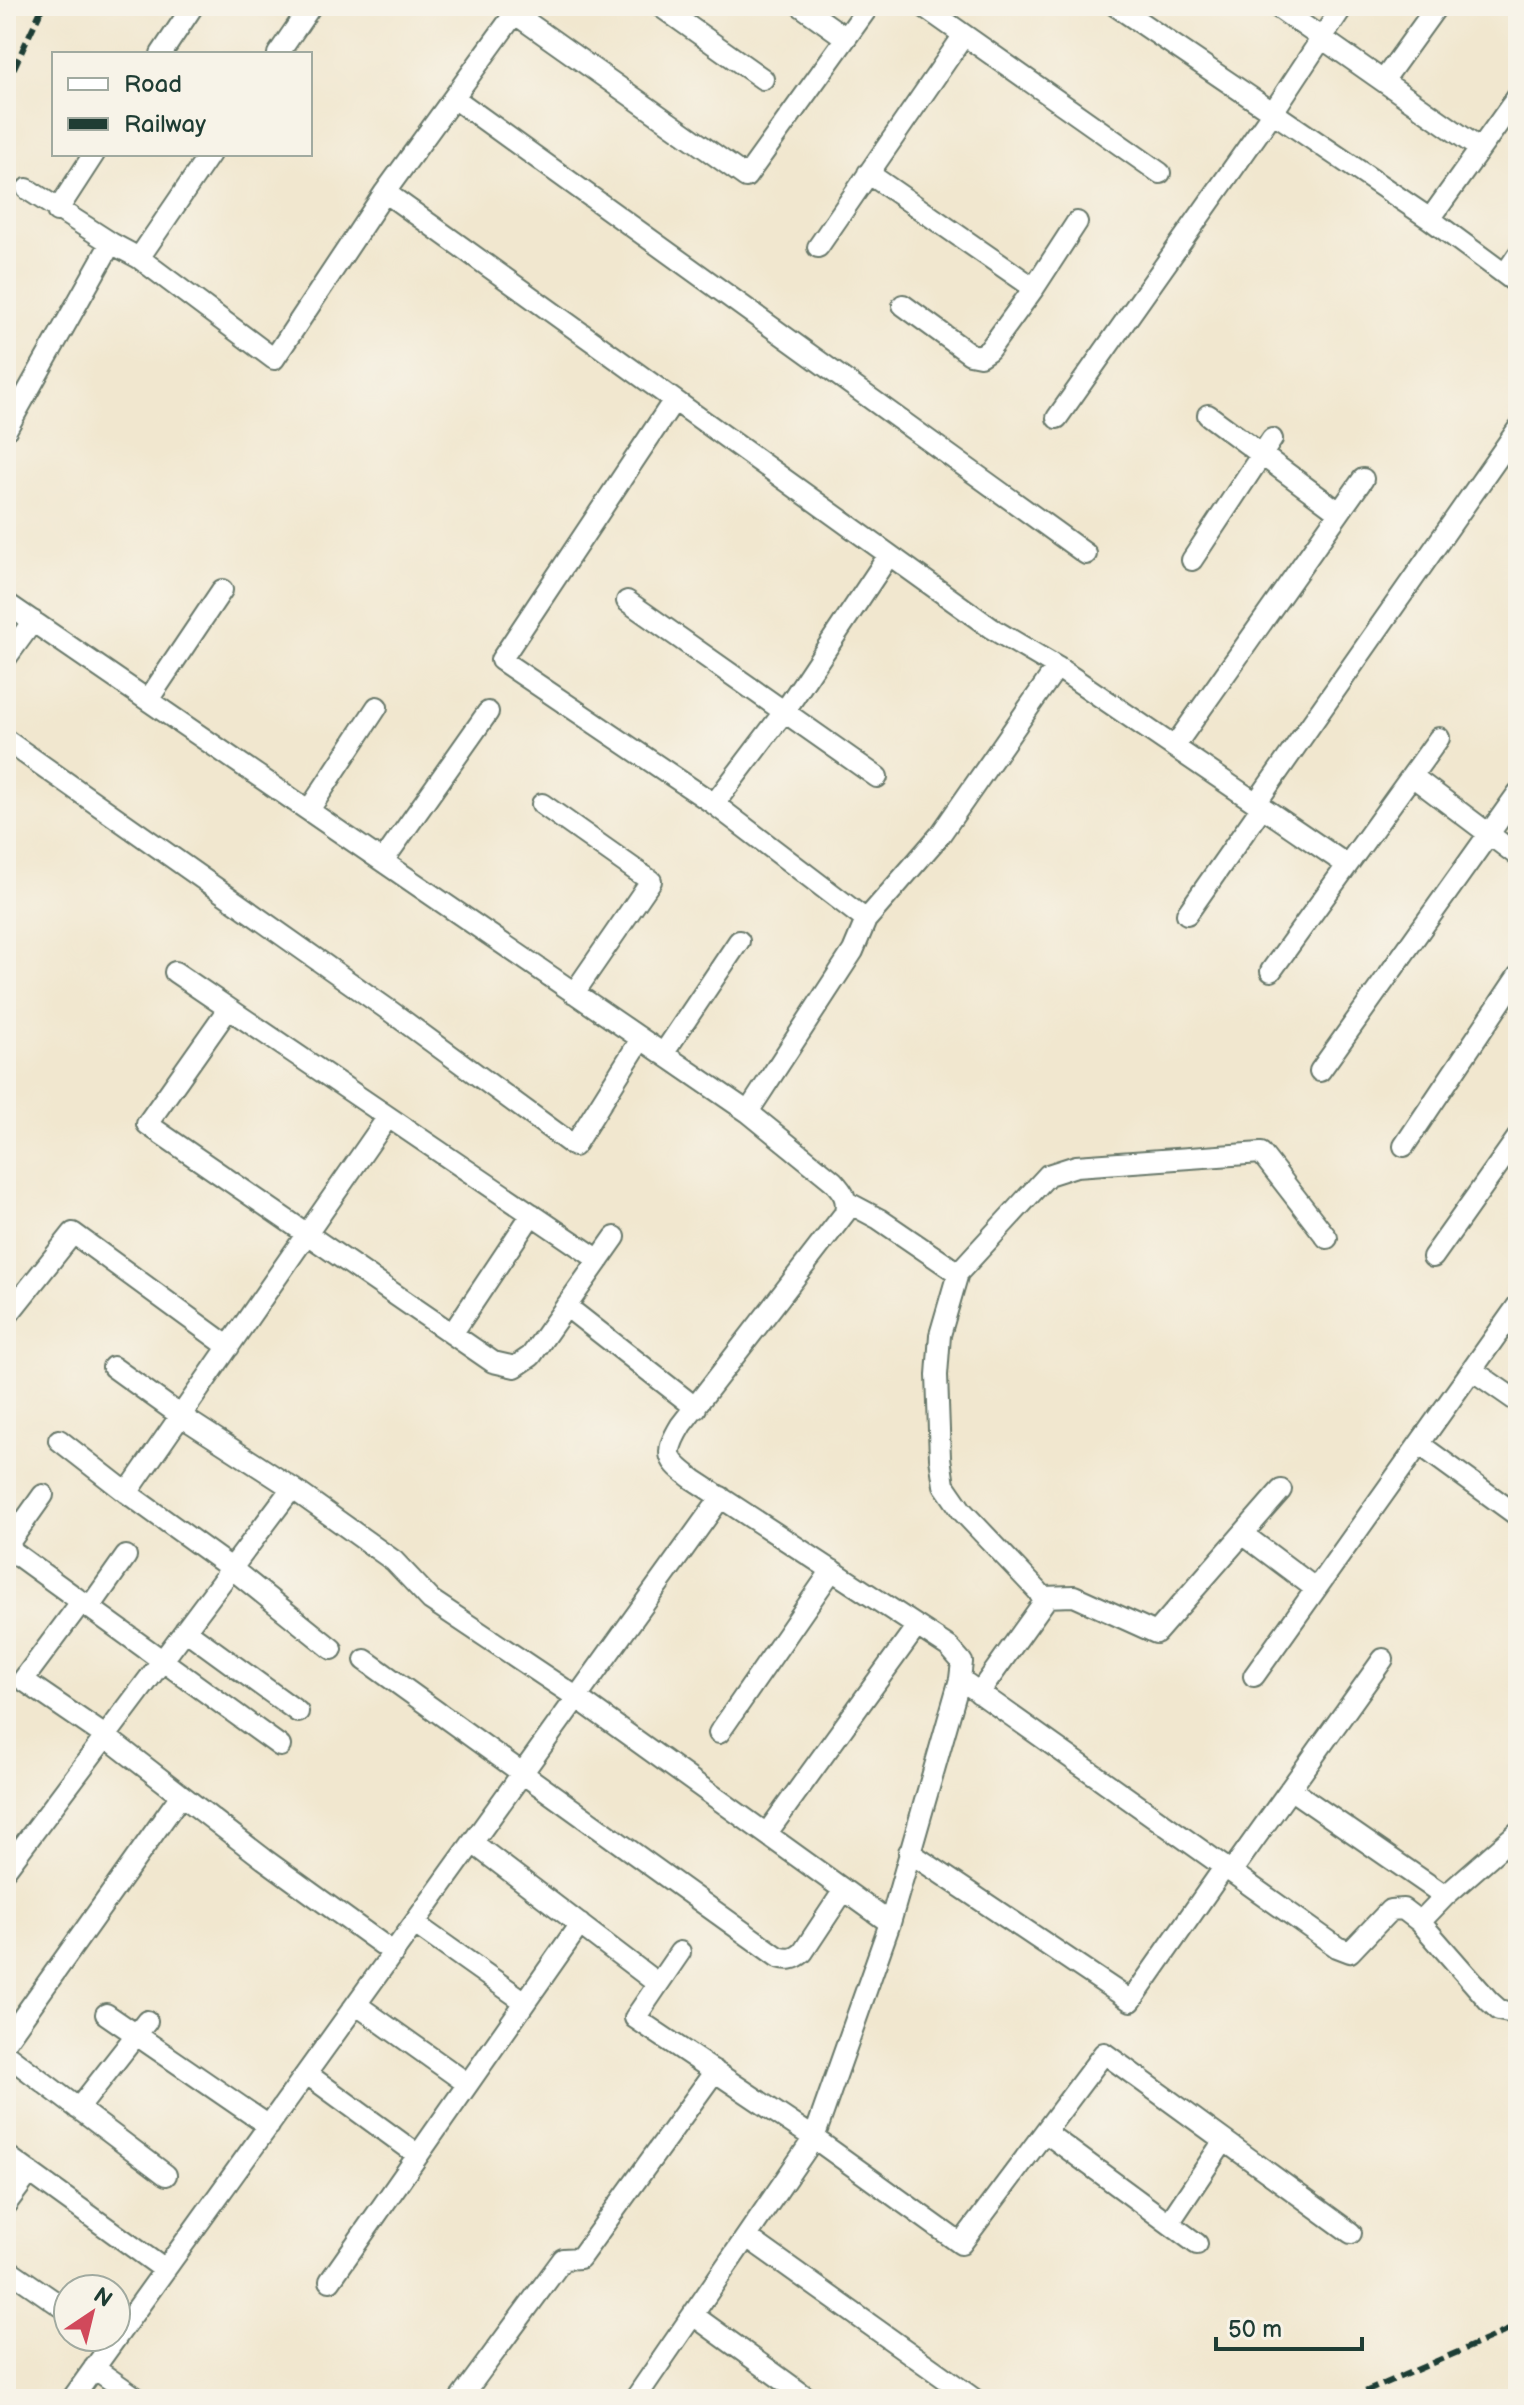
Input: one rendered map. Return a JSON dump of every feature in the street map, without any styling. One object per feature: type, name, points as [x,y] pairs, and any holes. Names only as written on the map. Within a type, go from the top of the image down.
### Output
[{"type":"street","points":[[162,52],[193,6]]},
{"type":"street","points":[[279,52],[311,6]]},
{"type":"street","points":[[660,6],[763,79]]},
{"type":"street","points":[[801,6],[846,38]]},
{"type":"street","points":[[27,189],[57,211],[139,258],[274,359],[385,192],[517,10],[746,177],[869,6]]},
{"type":"street","points":[[923,6],[1160,173]]},
{"type":"street","points":[[1116,6],[1430,219],[1511,279],[1518,255]]},
{"type":"street","points":[[1276,6],[1480,149]]},
{"type":"street","points":[[1057,418],[1273,112],[1343,6]]},
{"type":"street","points":[[1383,81],[1437,6]]},
{"type":"street","points":[[818,247],[964,35]]},
{"type":"street","points":[[1430,219],[1518,96]]},
{"type":"street","points":[[454,98],[1086,554]]},
{"type":"street","points":[[57,211],[93,156]]},
{"type":"street","points":[[139,258],[209,156]]},
{"type":"street","points":[[868,173],[1034,288]]},
{"type":"street","points":[[385,192],[991,628],[1057,667],[1347,865]]},
{"type":"street","points":[[903,305],[970,354],[980,356],[989,350],[1034,288],[1077,222]]},
{"type":"street","points":[[6,430],[111,243]]},
{"type":"street","points":[[674,400],[501,660],[714,804],[866,920]]},
{"type":"street","points":[[1208,415],[1267,447],[1339,512]]},
{"type":"street","points":[[1187,914],[1518,429]]},
{"type":"street","points":[[1192,560],[1267,447]]},
{"type":"street","points":[[1174,747],[1363,479]]},
{"type":"street","points":[[714,804],[784,712],[889,555]]},
{"type":"street","points":[[148,700],[222,590]]},
{"type":"street","points":[[627,601],[877,777]]},
{"type":"street","points":[[6,603],[748,1112],[844,1193],[847,1202],[845,1213],[681,1425],[670,1444],[669,1455],[674,1465],[949,1647],[962,1662],[960,1679],[890,1923],[814,2138],[635,2399]]},
{"type":"street","points":[[6,658],[33,621]]},
{"type":"street","points":[[748,1112],[853,951],[866,920],[940,835],[1057,667]]},
{"type":"street","points":[[309,810],[377,707]]},
{"type":"street","points":[[383,861],[488,712]]},
{"type":"street","points":[[1271,971],[1439,738]]},
{"type":"street","points":[[6,740],[390,1011],[574,1146],[641,1039]]},
{"type":"street","points":[[1412,776],[1518,856]]},
{"type":"street","points":[[1320,1071],[1518,793]]},
{"type":"street","points":[[542,804],[651,881],[574,993]]},
{"type":"street","points":[[663,1054],[739,941]]},
{"type":"street","points":[[175,972],[599,1260]]},
{"type":"street","points":[[1404,1146],[1518,976]]},
{"type":"street","points":[[228,1009],[147,1124],[493,1362],[515,1367],[531,1356],[615,1237]]},
{"type":"street","points":[[127,1493],[388,1117]]},
{"type":"street","points":[[1433,1257],[1518,1137]]},
{"type":"street","points":[[1281,1490],[1156,1633],[1074,1596],[1043,1597],[962,1511],[944,1485],[937,1375],[940,1335],[958,1273],[1048,1175],[1076,1166],[1261,1153],[1327,1238]]},
{"type":"street","points":[[847,1202],[879,1219],[958,1273]]},
{"type":"street","points":[[452,1334],[532,1214]]},
{"type":"street","points":[[6,1317],[73,1233],[229,1347]]},
{"type":"street","points":[[1254,1676],[1518,1305]]},
{"type":"street","points":[[566,1306],[696,1408]]},
{"type":"street","points":[[113,1367],[181,1416],[292,1488],[394,1561],[431,1600],[576,1697],[890,1923]]},
{"type":"street","points":[[1472,1370],[1518,1402]]},
{"type":"street","points":[[59,1440],[231,1568],[332,1649]]},
{"type":"street","points":[[1419,1444],[1518,1516]]},
{"type":"street","points":[[6,1869],[292,1488]]},
{"type":"street","points":[[43,1495],[6,1547],[280,1746]]},
{"type":"street","points":[[72,2399],[721,1497]]},
{"type":"street","points":[[1244,1535],[1316,1589]]},
{"type":"street","points":[[126,1556],[23,1680],[105,1736],[264,1859],[394,1953]]},
{"type":"street","points":[[719,1733],[832,1570]]},
{"type":"street","points":[[979,1693],[1042,1607],[1043,1597]]},
{"type":"street","points":[[767,1833],[917,1626]]},
{"type":"street","points":[[185,1630],[298,1712]]},
{"type":"street","points":[[909,1852],[1131,2001],[1383,1659]]},
{"type":"street","points":[[365,1660],[778,1957],[788,1960],[803,1952],[844,1890]]},
{"type":"street","points":[[960,1679],[1343,1951],[1350,1952],[1359,1945],[1390,1910],[1403,1909],[1420,1922],[1489,2001],[1499,2010],[1518,2014]]},
{"type":"street","points":[[1290,1789],[1445,1896]]},
{"type":"street","points":[[6,2041],[181,1795]]},
{"type":"street","points":[[1420,1922],[1518,1832]]},
{"type":"street","points":[[473,1843],[658,1984]]},
{"type":"street","points":[[415,1924],[525,2002]]},
{"type":"street","points":[[330,2281],[580,1924]]},
{"type":"street","points":[[680,1952],[635,2018],[814,2138],[961,2244],[1104,2053],[1351,2233]]},
{"type":"street","points":[[357,2005],[468,2084]]},
{"type":"street","points":[[106,2014],[142,2028],[269,2126]]},
{"type":"street","points":[[78,2109],[142,2028]]},
{"type":"street","points":[[6,2054],[166,2175]]},
{"type":"street","points":[[460,2399],[563,2259],[580,2258],[715,2071]]},
{"type":"street","points":[[307,2074],[418,2155]]},
{"type":"street","points":[[1045,2132],[1197,2244]]},
{"type":"street","points":[[1169,2223],[1223,2142]]},
{"type":"street","points":[[6,2155],[165,2270]]},
{"type":"street","points":[[6,2204],[30,2172]]},
{"type":"street","points":[[747,2237],[974,2399]]},
{"type":"street","points":[[6,2268],[52,2300]]},
{"type":"street","points":[[693,2315],[809,2399]]},
{"type":"street","points":[[94,2368],[138,2399]]},
{"type":"railway","points":[[6,85],[43,6]]},
{"type":"railway","points":[[1349,2399],[1518,2326]]}]
